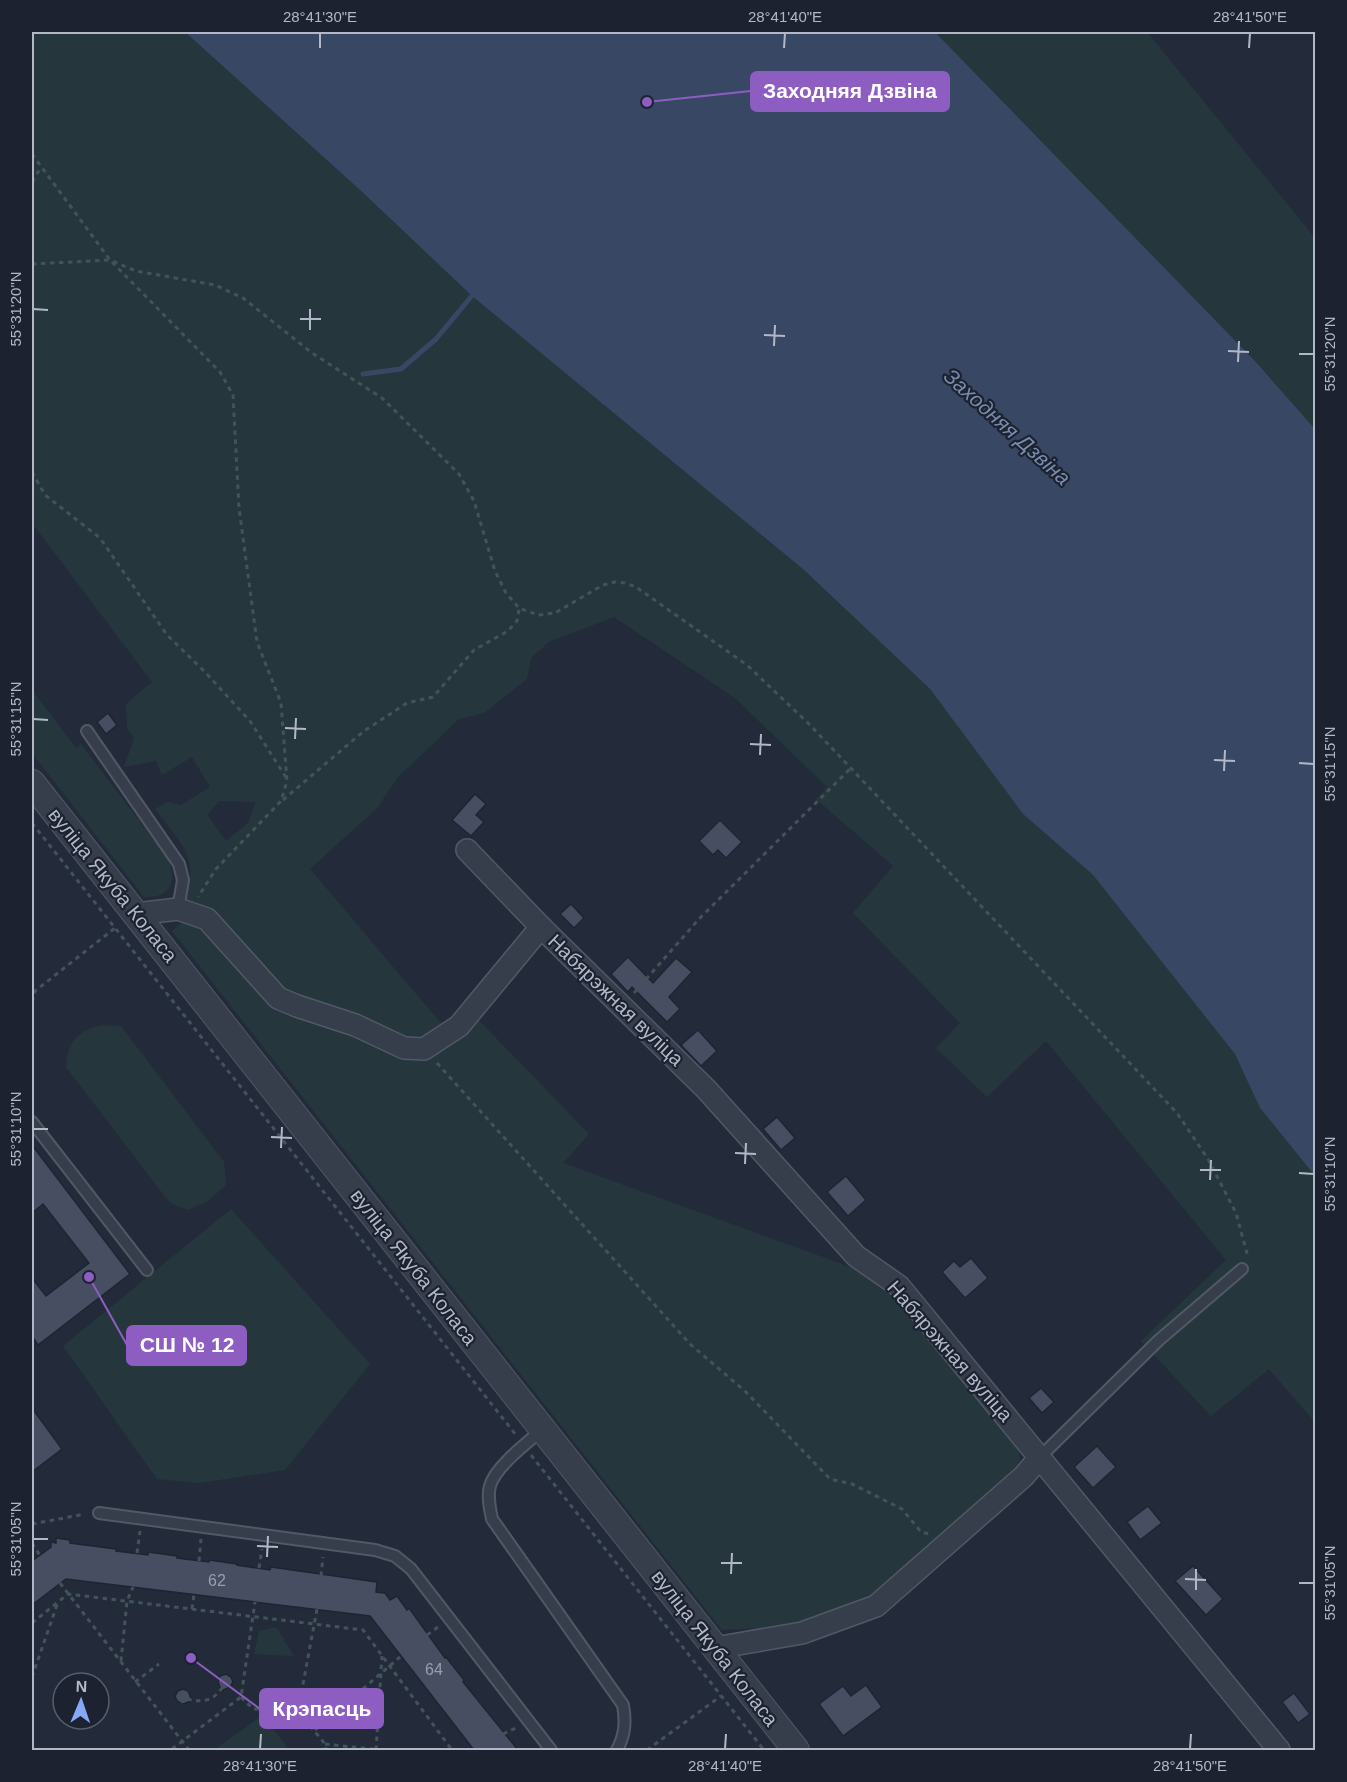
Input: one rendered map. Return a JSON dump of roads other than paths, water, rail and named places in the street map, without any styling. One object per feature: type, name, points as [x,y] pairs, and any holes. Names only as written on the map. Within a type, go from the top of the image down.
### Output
[{"type":"street","name":"вуліца Якуба Коласа","points":[[32,783],[136,914],[533,1438],[715,1648],[796,1750]]},
{"type":"street","name":"Набярэжная вуліца","points":[[468,850],[542,927],[706,1089],[856,1256],[899,1286],[1279,1750]]},
{"type":"street","points":[[136,914],[184,910],[207,919],[278,998],[355,1025],[404,1048],[424,1048],[459,1026],[542,927]]},
{"type":"street","points":[[715,1648],[802,1633],[876,1606],[1024,1476],[1040,1457]]},
{"type":"lane","points":[[87,731],[179,864],[183,880],[184,910]]},
{"type":"lane","points":[[32,1122],[147,1270]]},
{"type":"lane","points":[[1040,1457],[1159,1340],[1246,1265]]},
{"type":"lane","points":[[533,1438],[498,1471],[490,1485],[489,1504],[492,1519],[623,1706],[625,1721],[623,1738],[617,1750]]},
{"type":"lane","points":[[99,1512],[375,1550],[395,1556],[411,1569],[552,1750]]},
{"type":"water","points":[[185,32],[935,32],[1256,362],[1315,429],[1315,1176],[1260,1108],[1235,1054],[1093,875],[1023,814],[930,689],[804,570],[472,296],[360,190]]},
{"type":"waterway","points":[[363,374],[401,369],[436,339],[475,292]]},
{"type":"place","name":"Заходняя Дзвіна","points":[[647,102]]},
{"type":"place","name":"СШ № 12","points":[[89,1277]]},
{"type":"place","name":"Крэпасць","points":[[191,1658]]}]
